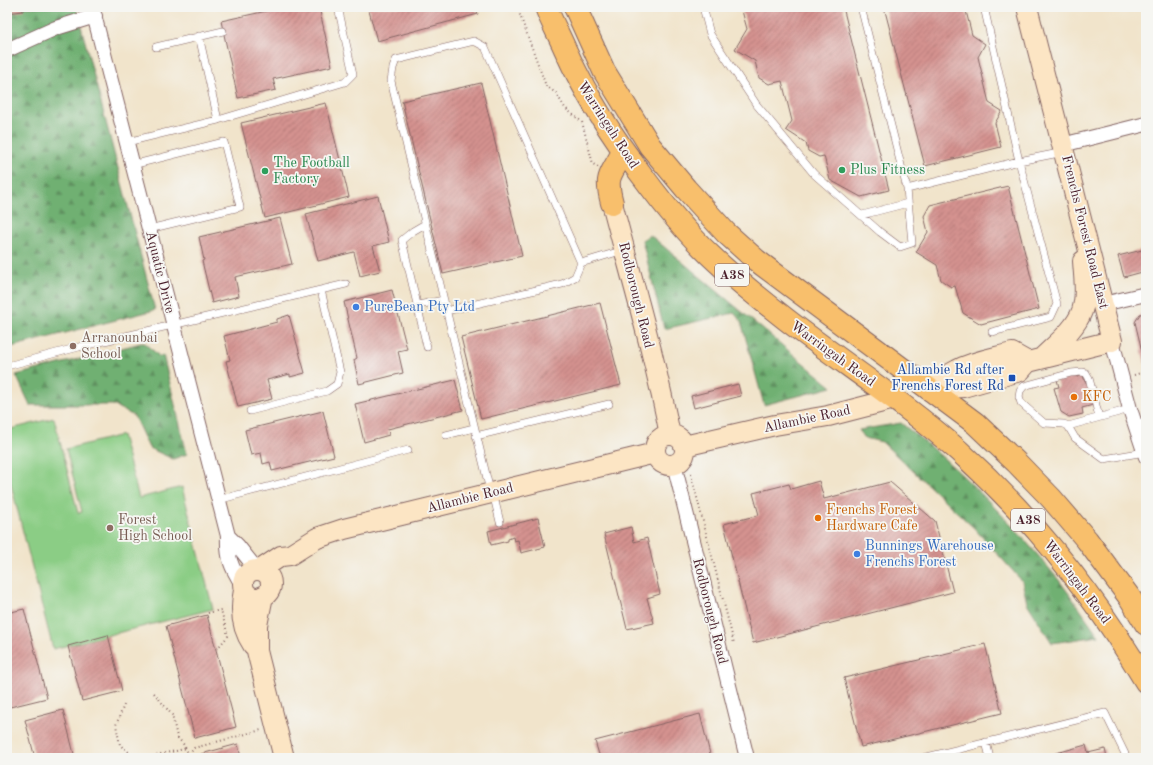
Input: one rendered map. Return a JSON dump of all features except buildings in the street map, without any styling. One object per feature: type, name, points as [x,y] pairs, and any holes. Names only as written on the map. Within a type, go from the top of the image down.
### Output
[{"type":"highway","name":"Warringah Road","points":[[546,7],[576,74],[599,115],[623,151],[669,212],[709,254],[736,279],[788,321],[925,422],[1002,491],[1042,535],[1072,572],[1116,634],[1146,682]]},
{"type":"highway","name":"Warringah Road","points":[[575,7],[604,71],[650,146],[726,233],[756,260],[975,423],[1051,498],[1087,540],[1130,598],[1145,624]]},
{"type":"highway","points":[[612,203],[608,189],[608,181],[610,173],[623,151]]},
{"type":"highway","name":"Allambie Road","points":[[894,399],[929,390]]},
{"type":"main road","name":"Frenchs Forest Road East","points":[[1027,7],[1112,341]]},
{"type":"main road","name":"Rodborough Road","points":[[612,203],[665,407],[677,440]]},
{"type":"main road","points":[[1035,360],[1067,333],[1075,324],[1082,310],[1084,284],[1080,216]]},
{"type":"main road","name":"Allambie Road","points":[[929,390],[963,387],[1020,371],[1035,360],[1112,341]]},
{"type":"main road","name":"Allambie Road","points":[[677,440],[828,416],[894,399]]},
{"type":"main road","points":[[665,436],[677,440],[684,455],[678,462],[683,469],[660,462],[655,453],[658,441],[665,436]]},
{"type":"main road","name":"Allambie Road","points":[[262,579],[281,556],[290,555],[317,538],[344,529],[655,453]]},
{"type":"main road","points":[[244,588],[250,596],[259,598],[262,579]]},
{"type":"main road","points":[[262,579],[257,624],[257,651],[284,758]]},
{"type":"main road","points":[[244,588],[241,602],[244,623],[248,638],[257,651]]},
{"type":"street","points":[[7,50],[93,11]]},
{"type":"street","name":"Aquatic Drive","points":[[93,11],[228,536],[227,552],[232,567],[244,588]]},
{"type":"street","points":[[1063,149],[1146,124]]},
{"type":"street","points":[[1103,304],[1146,294]]},
{"type":"street","name":"Frenchs Forest Road East","points":[[1112,341],[1130,409],[1141,423],[1145,454]]},
{"type":"street","name":"Rodborough Road","points":[[683,469],[747,758]]},
{"type":"street","name":"Aquatic Drive","points":[[228,536],[238,546],[262,579]]},
{"type":"lane","points":[[127,142],[218,120],[345,82],[353,74],[338,7]]},
{"type":"lane","points":[[703,7],[710,34],[756,104],[814,174],[900,247],[912,243],[907,189],[861,7]]},
{"type":"lane","points":[[984,7],[1019,161],[1057,304],[1051,317],[992,332]]},
{"type":"lane","points":[[156,47],[223,31]]},
{"type":"lane","points":[[199,36],[218,120]]},
{"type":"lane","points":[[446,311],[562,284],[575,277],[581,263],[485,47],[474,41],[396,60],[391,82],[474,428],[500,522]]},
{"type":"lane","points":[[132,165],[224,142],[240,207],[149,229]]},
{"type":"lane","points":[[907,189],[1063,149]]},
{"type":"lane","points":[[862,215],[908,203]]},
{"type":"lane","points":[[425,224],[402,240],[427,347]]},
{"type":"lane","points":[[581,263],[625,250]]},
{"type":"lane","points":[[7,366],[346,284]]},
{"type":"lane","points":[[250,411],[327,391],[337,384],[340,372],[321,290]]},
{"type":"lane","points":[[418,306],[444,300]]},
{"type":"lane","points":[[1100,417],[1089,378],[1082,372],[1070,373],[1024,386],[1020,391],[1019,397],[1021,403],[1044,423],[1066,425],[1100,417],[1130,409]]},
{"type":"lane","points":[[476,436],[609,404]]},
{"type":"lane","points":[[1066,425],[1075,438],[1104,460],[1145,454]]},
{"type":"lane","points":[[446,435],[474,428]]},
{"type":"lane","points":[[218,500],[408,450]]},
{"type":"lane","points":[[923,758],[1105,712],[1127,758]]},
{"type":"lane","points":[[986,742],[990,758]]},
{"type":"path","points":[[516,7],[546,86],[556,93],[565,108],[582,122],[593,164],[601,168]]},
{"type":"path","points":[[1133,375],[1144,372]]},
{"type":"path","points":[[683,469],[734,644]]},
{"type":"path","points":[[208,613],[221,610],[228,636],[216,650]]},
{"type":"path","points":[[154,693],[172,715],[177,737],[186,748],[189,755]]},
{"type":"path","points":[[124,705],[116,725],[120,745],[136,758]]},
{"type":"path","points":[[187,758],[194,748],[262,729]]},
{"type":"path","points":[[148,758],[158,754],[186,748]]},
{"type":"green space","points":[[7,7],[76,7],[155,310],[7,348]]},
{"type":"green space","points":[[650,235],[832,387],[764,405],[741,321],[734,313],[664,329],[642,240]]},
{"type":"green space","points":[[145,343],[160,357],[163,355],[187,454],[173,459],[149,448],[134,416],[113,405],[30,405],[16,375]]},
{"type":"green space","points":[[54,418],[78,513],[82,512],[66,449],[122,435],[139,498],[182,487],[213,609],[53,649],[7,469],[7,430]]},
{"type":"green space","points":[[901,423],[944,458],[1003,516],[1058,579],[1099,636],[1052,643],[1027,603],[1022,581],[974,528],[882,442],[865,438],[859,430]]},
{"type":"place","name":"Plus Fitness","points":[[842,170]]},
{"type":"place","name":"The Football Factory","points":[[265,171]]},
{"type":"place","name":"PureBean Pty Ltd","points":[[356,307]]},
{"type":"place","name":"Arranounbai School","points":[[73,346]]},
{"type":"place","name":"Allambie Rd after Frenchs Forest Rd","points":[[1012,378]]},
{"type":"place","name":"KFC","points":[[1074,397]]},
{"type":"place","name":"Frenchs Forest Hardware Cafe","points":[[818,518]]},
{"type":"place","name":"Forest High School","points":[[110,528]]},
{"type":"place","name":"Bunnings Warehouse Frenchs Forest","points":[[857,554]]}]
